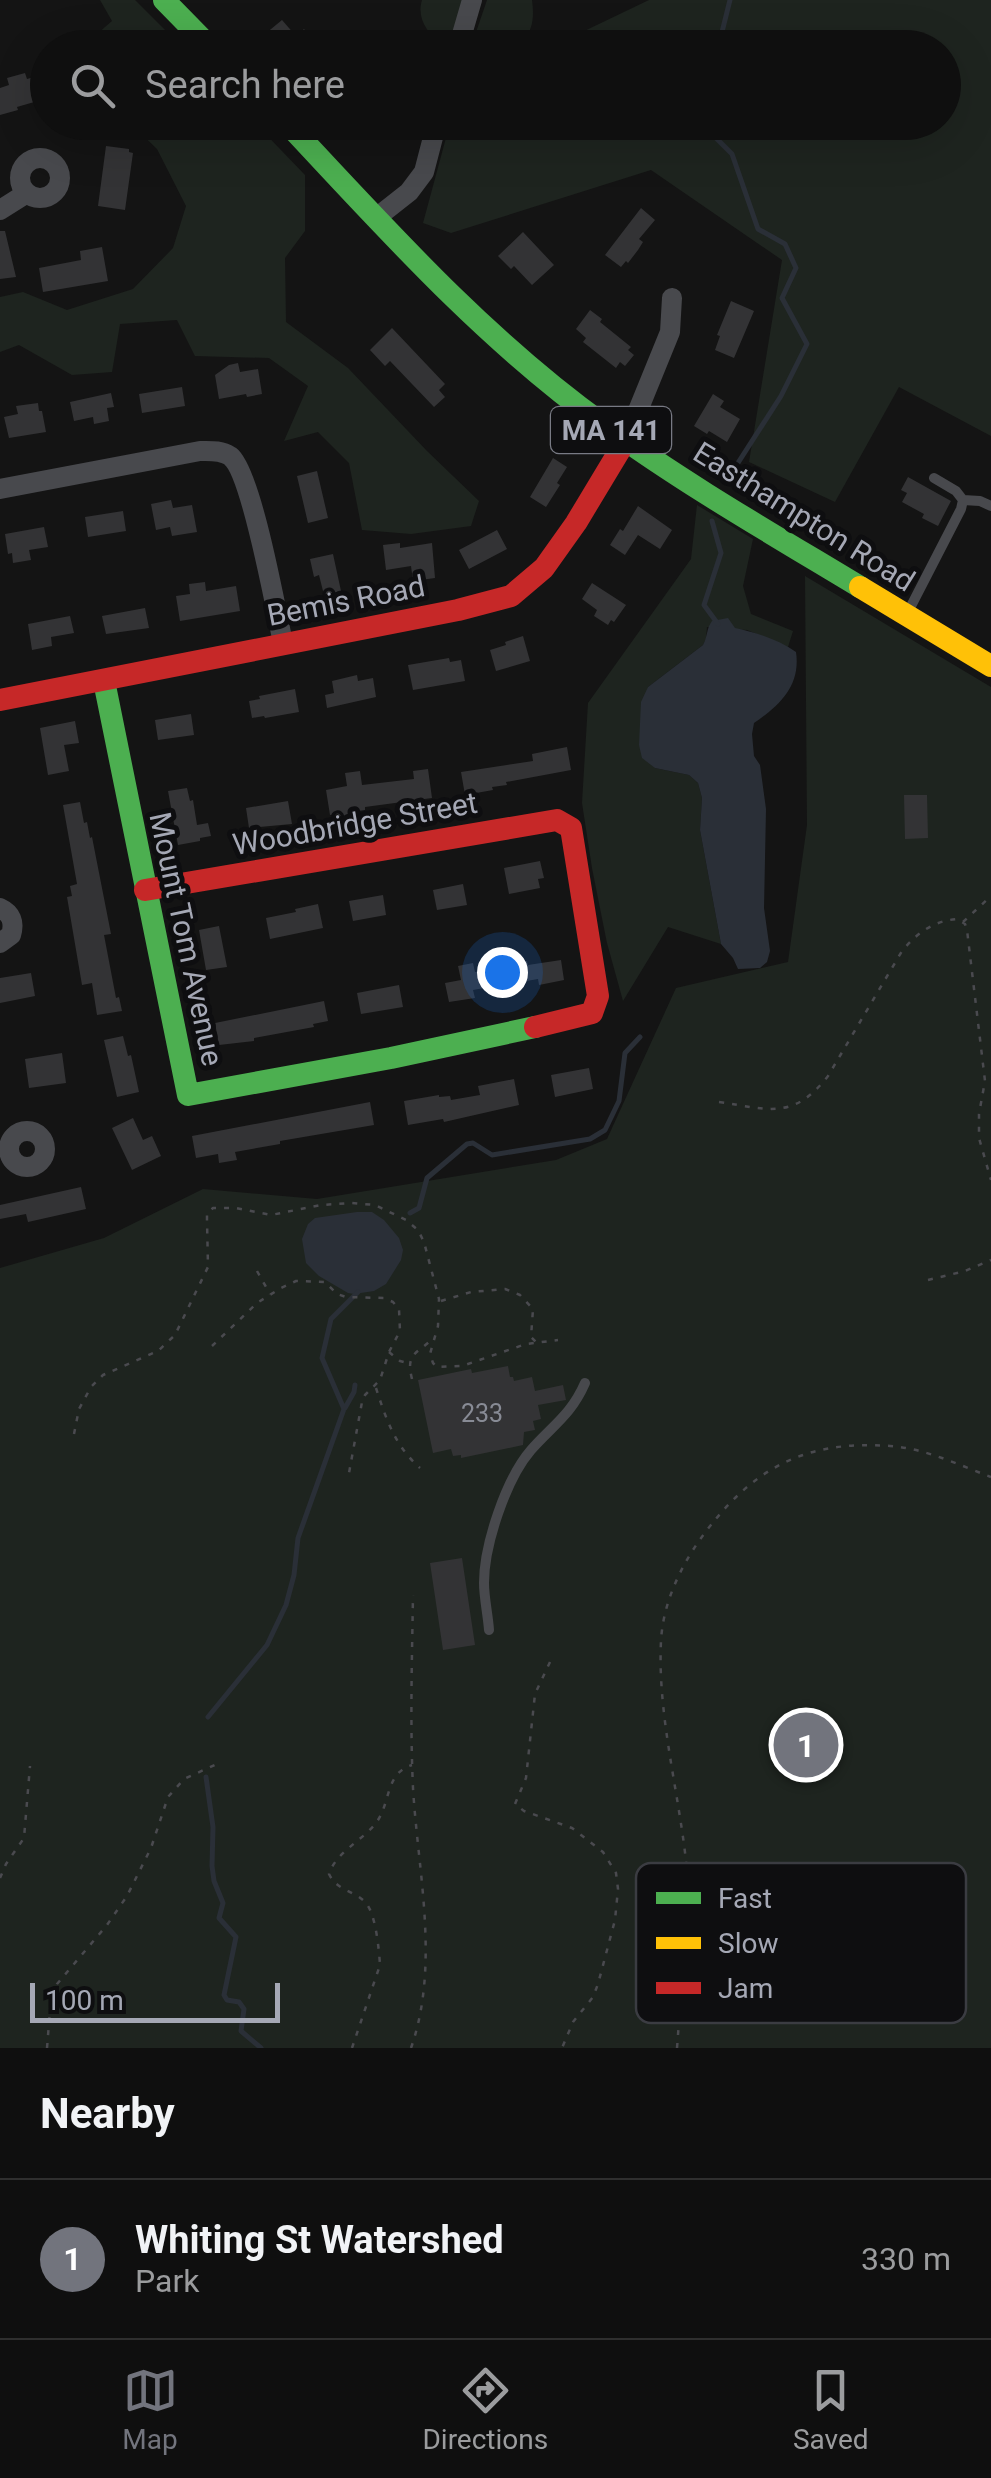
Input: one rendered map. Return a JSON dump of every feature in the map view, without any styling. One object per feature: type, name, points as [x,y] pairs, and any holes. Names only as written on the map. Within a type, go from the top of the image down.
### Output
[{"type":"street","points":[[164,0],[194,30]]},
{"type":"street","points":[[463,30],[472,0]]},
{"type":"street","name":"Easthampton Road","points":[[303,140],[499,340],[602,424],[906,616],[990,663]]},
{"type":"street","points":[[376,218],[409,192],[424,172],[432,140]]},
{"type":"street","points":[[0,210],[28,193]]},
{"type":"street","points":[[626,440],[670,332],[672,298]]},
{"type":"street","name":"Bemis Road","points":[[0,700],[458,610],[510,596],[544,568],[576,524],[626,440]]},
{"type":"street","points":[[0,490],[200,451],[220,452],[233,458],[248,489],[283,643]]},
{"type":"street","name":"Mount Tom Avenue","points":[[104,681],[188,1094],[330,1071],[520,1032],[593,1010]]},
{"type":"street","name":"Woodbridge Street","points":[[145,890],[557,820],[571,831],[598,996],[593,1010]]},
{"type":"street","points":[[0,908],[11,916],[13,929],[0,943]]},
{"type":"lane","points":[[906,616],[961,509],[962,500],[956,491],[934,478]]},
{"type":"lane","points":[[962,500],[991,506]]},
{"type":"lane","points":[[489,1630],[484,1580],[497,1515],[517,1470],[569,1412],[585,1383]]},
{"type":"path","points":[[964,922],[991,896]]},
{"type":"path","points":[[719,1102],[776,1110],[802,1102],[828,1076],[902,951],[935,924],[957,919],[964,922]]},
{"type":"path","points":[[964,922],[985,1082],[978,1114],[980,1138],[991,1180]]},
{"type":"path","points":[[74,1434],[78,1409],[103,1375],[158,1351],[175,1335],[208,1267],[207,1214],[213,1208],[271,1215],[352,1202],[388,1210],[418,1230],[439,1302],[431,1348],[431,1359],[437,1366],[471,1364],[526,1344],[558,1340]]},
{"type":"path","points":[[928,1280],[991,1260]]},
{"type":"path","points":[[257,1271],[271,1295]]},
{"type":"path","points":[[212,1346],[249,1310],[296,1281],[325,1282],[346,1297],[387,1299],[398,1309],[400,1330],[380,1380],[362,1402],[349,1473]]},
{"type":"path","points":[[439,1302],[478,1291],[511,1290],[532,1308],[531,1337],[538,1342]]},
{"type":"path","points":[[407,1362],[436,1332]]},
{"type":"path","points":[[391,1354],[407,1362],[412,1379]]},
{"type":"path","points":[[376,1386],[393,1435],[420,1468]]},
{"type":"path","points":[[685,1863],[660,1672],[661,1635],[672,1590],[695,1546],[728,1505],[771,1468],[800,1454],[830,1447],[892,1446],[928,1454],[991,1477]]},
{"type":"path","points":[[411,2048],[424,1988],[425,1941],[412,1764],[413,1595]]},
{"type":"path","points":[[550,1662],[537,1686],[526,1778],[515,1804],[524,1812],[561,1822],[594,1844],[613,1866],[618,1889],[616,1920],[598,1984],[593,1998],[573,2022],[562,2048]]},
{"type":"path","points":[[48,2048],[49,2009],[57,1984],[127,1896],[150,1848],[168,1796],[184,1779],[219,1763]]},
{"type":"path","points":[[352,2048],[380,1965],[379,1952],[367,1904],[336,1886],[328,1874],[334,1862],[375,1825],[393,1778],[401,1768],[412,1764]]},
{"type":"path","points":[[0,1878],[26,1832],[30,1766]]},
{"type":"path","points":[[677,2048],[679,2023]]},
{"type":"shaded area","points":[[100,0],[135,0],[165,30],[102,30],[112,21]]},
{"type":"shaded area","points":[[422,0],[463,0],[454,30],[428,30]]},
{"type":"shaded area","points":[[487,0],[532,0],[529,30],[477,30]]},
{"type":"shaded area","points":[[649,0],[991,0],[991,436],[899,387],[835,502],[749,462],[782,260],[651,170],[451,233],[423,223],[445,140],[961,140],[961,30],[586,30]]},
{"type":"shaded area","points":[[148,140],[271,140],[305,175],[305,231],[285,258],[286,322],[348,368],[479,501],[471,526],[411,534],[362,530],[349,463],[318,432],[284,441],[308,386],[269,358],[195,356],[177,320],[120,324],[112,372],[72,375],[19,345],[0,352],[0,297],[23,292],[67,310],[133,289],[173,248],[186,206],[157,149]]},
{"type":"shaded area","points":[[697,505],[753,539],[743,586],[751,614],[793,631],[788,647],[747,630],[707,627],[703,645],[648,687],[639,745],[655,768],[689,775],[698,783],[702,798],[700,830],[721,944],[668,927],[623,1001],[607,943],[582,803],[588,703],[691,559]]},
{"type":"shaded area","points":[[805,576],[991,687],[991,2048],[0,2048],[0,1268],[104,1238],[203,1189],[317,1199],[556,1160],[607,1139],[676,988],[788,962],[807,825]]},
{"type":"shaded area","points":[[728,618],[735,628],[767,637],[796,652],[792,685],[772,710],[754,723],[752,734],[766,809],[764,908],[770,951],[760,968],[738,969],[721,944],[700,830],[702,798],[698,783],[689,775],[655,768],[642,758],[639,745],[641,702],[648,687],[703,645],[712,621]]},
{"type":"shaded area","points":[[372,1212],[384,1220],[399,1238],[403,1250],[386,1284],[374,1291],[354,1294],[319,1276],[306,1263],[302,1239],[315,1218]]},
{"type":"building","points":[[282,20],[291,30],[270,30]]},
{"type":"building","points":[[25,73],[30,78],[30,103],[0,115],[0,88],[9,85],[7,78]]},
{"type":"building","points":[[106,146],[133,153],[125,210],[98,206]]},
{"type":"building","points":[[641,208],[655,220],[639,239],[643,242],[638,250],[621,267],[605,255]]},
{"type":"building","points":[[0,231],[5,231],[16,277],[0,279]]},
{"type":"building","points":[[523,232],[554,265],[532,285],[498,256]]},
{"type":"building","points":[[102,247],[108,281],[43,292],[39,268],[81,260],[80,251]]},
{"type":"building","points":[[731,301],[754,311],[734,358],[715,350]]},
{"type":"building","points":[[590,310],[631,347],[628,350],[634,355],[625,366],[620,362],[616,368],[583,342],[586,338],[576,329]]},
{"type":"building","points":[[392,328],[445,384],[439,390],[445,397],[434,407],[390,361],[385,366],[370,350]]},
{"type":"building","points":[[238,363],[240,372],[258,369],[262,394],[219,399],[215,375]]},
{"type":"building","points":[[182,387],[185,406],[142,413],[139,394]]},
{"type":"building","points":[[111,393],[114,407],[107,408],[109,421],[94,424],[93,417],[74,421],[70,402]]},
{"type":"building","points":[[713,394],[724,401],[720,407],[740,419],[727,442],[694,426]]},
{"type":"building","points":[[38,403],[46,432],[9,438],[4,417],[18,414],[16,406]]},
{"type":"building","points":[[553,458],[567,467],[546,507],[530,497]]},
{"type":"building","points":[[317,471],[328,518],[308,523],[297,476]]},
{"type":"building","points":[[908,477],[951,501],[938,526],[902,502],[907,493],[901,490]]},
{"type":"building","points":[[171,500],[173,508],[192,505],[197,532],[172,536],[170,527],[156,530],[151,504]]},
{"type":"building","points":[[638,506],[672,530],[660,549],[638,535],[625,555],[610,545]]},
{"type":"building","points":[[123,511],[126,531],[88,537],[85,517]]},
{"type":"building","points":[[44,527],[48,547],[29,550],[31,560],[13,563],[5,534]]},
{"type":"building","points":[[497,530],[507,549],[469,569],[459,550]]},
{"type":"building","points":[[400,543],[400,548],[432,543],[435,578],[413,581],[411,566],[386,570],[383,545]]},
{"type":"building","points":[[333,554],[341,591],[324,595],[310,559]]},
{"type":"building","points":[[205,582],[206,591],[236,586],[240,611],[180,621],[176,596],[190,594],[189,584]]},
{"type":"building","points":[[592,583],[626,605],[608,625],[594,616],[597,610],[582,599]]},
{"type":"building","points":[[145,608],[149,628],[106,634],[102,616]]},
{"type":"building","points":[[70,616],[74,633],[51,637],[52,646],[32,650],[28,624]]},
{"type":"building","points":[[523,636],[530,661],[496,671],[490,650]]},
{"type":"building","points":[[449,658],[450,662],[461,660],[465,681],[413,690],[408,665]]},
{"type":"building","points":[[357,675],[358,681],[373,678],[376,697],[327,708],[325,695],[334,693],[332,681]]},
{"type":"building","points":[[295,689],[299,712],[252,718],[249,701]]},
{"type":"building","points":[[191,714],[194,735],[158,740],[155,720]]},
{"type":"building","points":[[75,721],[79,743],[64,745],[69,771],[48,775],[40,728]]},
{"type":"building","points":[[567,747],[571,770],[506,782],[507,785],[492,787],[493,790],[465,795],[461,772],[533,761],[532,754]]},
{"type":"building","points":[[428,769],[432,798],[365,807],[358,814],[330,815],[326,790],[347,786],[345,773],[360,771],[362,785],[414,779],[413,771]]},
{"type":"building","points":[[187,788],[197,825],[208,823],[211,836],[178,845],[168,791]]},
{"type":"building","points":[[904,795],[927,795],[928,838],[905,839]]},
{"type":"building","points":[[288,801],[292,824],[249,828],[246,808]]},
{"type":"building","points":[[80,802],[84,823],[87,822],[92,837],[111,934],[104,935],[122,1011],[97,1015],[92,983],[82,985],[67,897],[72,896],[70,886],[77,884],[63,805]]},
{"type":"building","points":[[540,861],[544,878],[538,879],[540,888],[509,894],[504,868]]},
{"type":"building","points":[[463,884],[467,905],[437,910],[433,890]]},
{"type":"building","points":[[383,895],[386,915],[353,921],[349,901]]},
{"type":"building","points":[[318,904],[323,928],[270,939],[266,918]]},
{"type":"building","points":[[219,926],[227,967],[206,970],[199,930]]},
{"type":"building","points":[[561,960],[564,980],[539,985],[538,979],[515,983],[512,964]]},
{"type":"building","points":[[473,963],[475,972],[487,970],[490,987],[473,990],[475,998],[449,1002],[445,983],[461,980],[458,966]]},
{"type":"building","points":[[31,973],[35,996],[0,1003],[0,978]]},
{"type":"building","points":[[399,985],[403,1007],[361,1014],[357,993]]},
{"type":"building","points":[[324,1001],[328,1021],[313,1024],[314,1027],[219,1045],[215,1023]]},
{"type":"building","points":[[123,1036],[139,1092],[117,1097],[104,1040]]},
{"type":"building","points":[[62,1053],[66,1083],[29,1088],[25,1059]]},
{"type":"building","points":[[589,1068],[593,1089],[555,1097],[551,1075]]},
{"type":"building","points":[[514,1079],[519,1105],[444,1122],[443,1119],[408,1125],[404,1101],[439,1095],[450,1096],[451,1100],[480,1095],[478,1086]]},
{"type":"building","points":[[370,1102],[374,1125],[235,1152],[237,1160],[219,1163],[218,1154],[196,1158],[192,1136]]},
{"type":"building","points":[[133,1118],[143,1140],[152,1136],[161,1156],[132,1170],[112,1128]]},
{"type":"building","points":[[81,1187],[86,1209],[28,1222],[26,1214],[0,1219],[0,1205]]},
{"type":"building","points":[[508,1366],[514,1381],[532,1377],[535,1391],[563,1385],[566,1400],[538,1405],[541,1419],[533,1421],[535,1430],[524,1432],[523,1445],[461,1458],[453,1456],[451,1449],[433,1453],[418,1380]]},
{"type":"building","points":[[462,1558],[475,1645],[443,1650],[430,1563]]},
{"type":"waterway","points":[[722,30],[730,0]]},
{"type":"waterway","points":[[718,140],[732,154],[758,229],[785,244],[796,268],[782,298],[807,344],[781,396],[727,480]]},
{"type":"waterway","points":[[712,521],[721,553],[704,605],[718,624]]},
{"type":"waterway","points":[[410,1213],[419,1208],[427,1178],[467,1144],[473,1143],[492,1155],[590,1139],[605,1130],[619,1101],[625,1053],[640,1037]]},
{"type":"waterway","points":[[208,1717],[267,1645],[286,1605],[298,1538],[344,1409],[322,1358],[331,1319],[358,1292]]},
{"type":"waterway","points":[[345,1408],[355,1385]]},
{"type":"waterway","points":[[206,1777],[213,1827],[214,1881],[223,1903],[219,1918],[236,1937],[224,1995],[244,2009],[241,2031],[261,2048]]},
{"type":"traffic: fast","points":[[164,0],[193,30]]},
{"type":"traffic: fast","points":[[303,140],[477,320],[560,392],[666,468],[860,587]]},
{"type":"traffic: fast","points":[[104,681],[188,1095],[535,1027]]},
{"type":"traffic: slow","points":[[860,587],[991,666]]},
{"type":"traffic: jam","points":[[0,700],[458,610],[511,596],[544,568],[626,440]]},
{"type":"traffic: jam","points":[[145,890],[557,820],[571,828],[598,996],[592,1013],[535,1027]]},
{"type":"place","name":"Whiting St Watershed","points":[[806,1745]]}]
